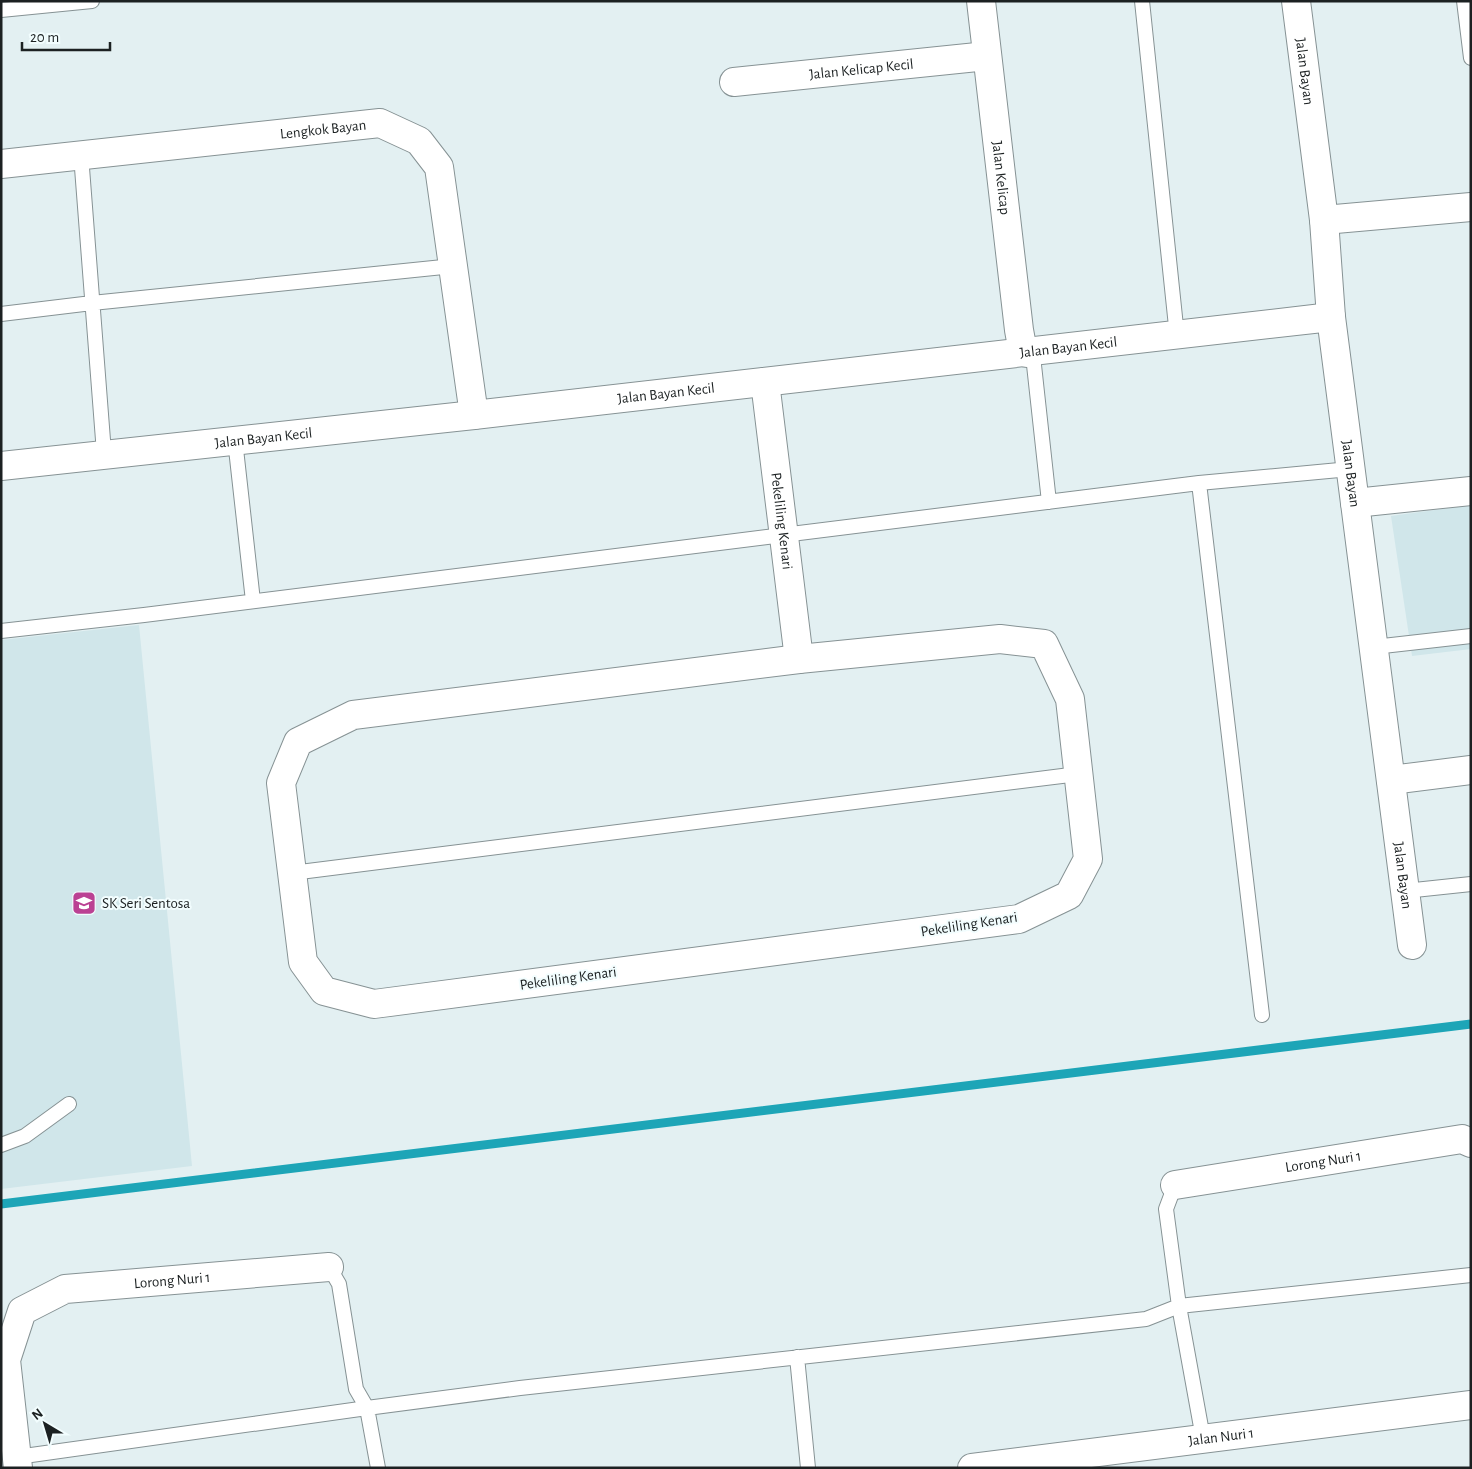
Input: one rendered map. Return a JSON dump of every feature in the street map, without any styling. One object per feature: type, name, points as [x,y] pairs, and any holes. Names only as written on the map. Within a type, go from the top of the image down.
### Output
[{"type":"street","name":"Jalan Kelicap","points":[[981,1],[1019,330],[1021,341],[1027,353]]},
{"type":"street","name":"Jalan Bayan","points":[[1296,1],[1324,220],[1331,317],[1412,945]]},
{"type":"street","name":"Jalan Kelicap Kecil","points":[[734,82],[987,56]]},
{"type":"street","name":"Lengkok Bayan","points":[[1,164],[380,123],[419,140],[440,167],[474,414]]},
{"type":"street","points":[[1324,220],[1471,207]]},
{"type":"street","name":"Jalan Bayan Kecil","points":[[1,466],[1027,353],[1331,317]]},
{"type":"street","name":"Pekeliling Kenari","points":[[765,382],[799,659]]},
{"type":"street","points":[[1355,503],[1471,491]]},
{"type":"street","name":"Pekeliling Kenari","points":[[1000,639],[1044,644],[1070,699],[1088,859],[1069,895],[1019,919],[374,1004],[324,991],[303,962],[281,783],[298,742],[353,715],[799,659],[1000,639]]},
{"type":"street","points":[[1391,780],[1471,770]]},
{"type":"street","name":"Lorong Nuri 1","points":[[1175,1185],[1462,1139],[1471,1143]]},
{"type":"street","name":"Lorong Nuri 1","points":[[17,1462],[6,1360],[22,1311],[65,1289],[329,1267]]},
{"type":"street","name":"Jalan Nuri 1","points":[[972,1468],[1471,1405]]},
{"type":"lane","points":[[1,10],[92,1]]},
{"type":"lane","points":[[1142,1],[1177,336]]},
{"type":"lane","points":[[1464,1],[1471,58]]},
{"type":"lane","points":[[81,155],[104,454]]},
{"type":"lane","points":[[1,314],[453,266]]},
{"type":"lane","points":[[1027,353],[1034,365],[1049,502]]},
{"type":"lane","points":[[235,440],[253,601]]},
{"type":"lane","points":[[1,631],[1199,483],[1350,469]]},
{"type":"lane","points":[[1199,483],[1262,1015]]},
{"type":"lane","points":[[1374,648],[1471,636]]},
{"type":"lane","points":[[292,873],[1078,774]]},
{"type":"lane","points":[[1405,891],[1471,884]]},
{"type":"lane","points":[[1,1145],[24,1136],[69,1104]]},
{"type":"lane","points":[[1175,1185],[1166,1209],[1179,1306],[1203,1438]]},
{"type":"lane","points":[[329,1267],[339,1284],[356,1389],[366,1408],[378,1468]]},
{"type":"lane","points":[[17,1462],[366,1408],[520,1388],[1146,1319],[1179,1306],[1471,1275]]},
{"type":"lane","points":[[797,1357],[808,1468]]},
{"type":"shaded area","points":[[1471,505],[1471,649],[1412,656],[1391,516]]},
{"type":"shaded area","name":"SK Seri Sentosa","points":[[139,625],[192,1166],[1,1189],[1,640]]},
{"type":"waterway","points":[[1,1204],[1471,1024]]},
{"type":"place","name":"SK Seri Sentosa","points":[[84,903]]}]
